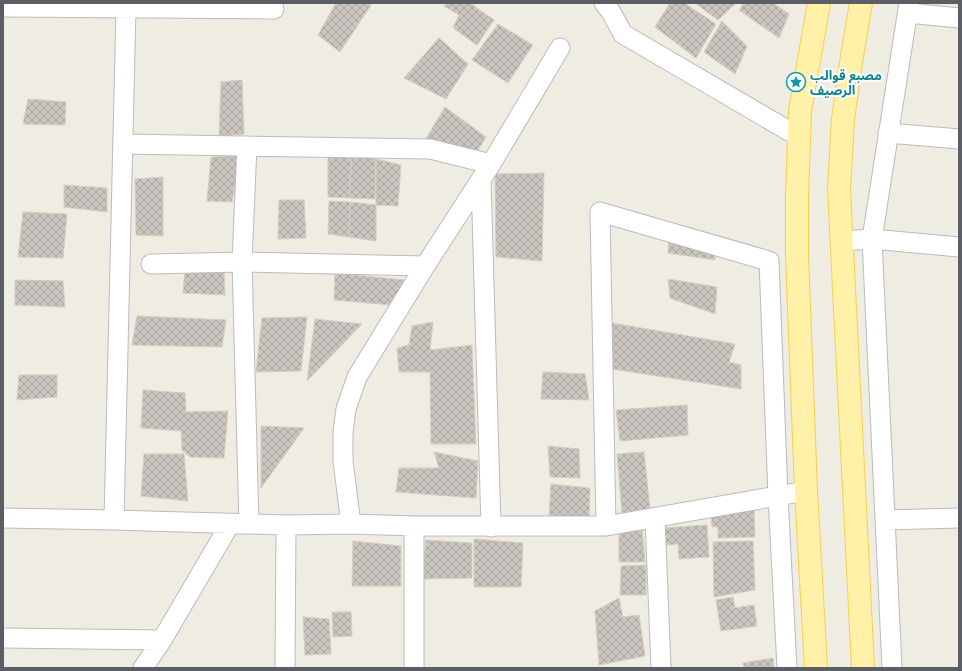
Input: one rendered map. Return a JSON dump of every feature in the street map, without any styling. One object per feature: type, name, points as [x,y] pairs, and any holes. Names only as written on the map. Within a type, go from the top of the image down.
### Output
[{"type":"main road","points":[[816,668],[806,491],[796,196],[800,111],[819,3]]},
{"type":"main road","points":[[861,3],[843,119],[839,189],[864,668]]},
{"type":"street","points":[[604,3],[611,12],[623,34],[789,131]]},
{"type":"street","points":[[3,7],[68,5],[126,8],[191,6],[274,9]]},
{"type":"street","points":[[114,520],[126,8]]},
{"type":"street","points":[[892,668],[872,239],[908,8],[959,18]]},
{"type":"street","points":[[351,524],[343,461],[343,433],[346,409],[357,377],[425,266],[486,172],[560,48]]},
{"type":"street","points":[[888,133],[959,139]]},
{"type":"street","points":[[123,144],[430,149],[486,172]]},
{"type":"street","points":[[247,146],[242,262],[249,524]]},
{"type":"street","points":[[486,172],[491,527]]},
{"type":"street","points":[[606,526],[600,212],[769,260],[778,496],[787,668]]},
{"type":"street","points":[[841,241],[872,239],[959,247]]},
{"type":"street","points":[[152,264],[242,262],[425,266]]},
{"type":"street","points":[[3,518],[286,525],[351,524],[491,527],[606,526],[806,491]]},
{"type":"street","points":[[655,518],[661,668]]},
{"type":"street","points":[[885,520],[959,518]]},
{"type":"street","points":[[143,668],[162,640],[230,524]]},
{"type":"street","points":[[285,668],[286,525]]},
{"type":"street","points":[[414,526],[414,668]]},
{"type":"street","points":[[3,638],[162,640]]},
{"type":"building","points":[[336,3],[369,3],[371,5],[340,52],[318,35]]},
{"type":"building","points":[[448,3],[470,3],[494,20],[477,45],[453,28],[459,15],[444,6]]},
{"type":"building","points":[[670,3],[684,3],[716,24],[696,58],[655,27]]},
{"type":"building","points":[[695,3],[736,3],[718,20]]},
{"type":"building","points":[[744,3],[773,3],[789,14],[779,38],[739,10]]},
{"type":"building","points":[[722,21],[747,46],[735,74],[704,52]]},
{"type":"building","points":[[498,24],[533,45],[508,83],[472,60]]},
{"type":"building","points":[[439,38],[468,64],[446,99],[404,78]]},
{"type":"building","points":[[242,80],[244,134],[219,136],[221,82]]},
{"type":"building","points":[[28,99],[66,102],[65,125],[23,124]]},
{"type":"building","points":[[445,107],[486,137],[474,156],[424,142]]},
{"type":"building","points":[[352,155],[349,198],[328,197],[328,157]]},
{"type":"building","points":[[352,155],[376,159],[375,199],[349,198]]},
{"type":"building","points":[[240,156],[232,202],[207,201],[211,157]]},
{"type":"building","points":[[376,159],[401,165],[398,206],[376,205]]},
{"type":"building","points":[[544,173],[542,261],[496,257],[495,174]]},
{"type":"building","points":[[163,177],[163,236],[136,235],[135,179]]},
{"type":"building","points":[[64,185],[107,188],[107,212],[64,207]]},
{"type":"building","points":[[279,200],[304,200],[306,238],[278,239]]},
{"type":"building","points":[[329,201],[350,202],[349,237],[328,234]]},
{"type":"building","points":[[350,202],[376,205],[376,241],[349,237]]},
{"type":"building","points":[[23,212],[67,214],[63,258],[18,257]]},
{"type":"building","points":[[669,236],[714,248],[715,260],[668,253]]},
{"type":"building","points":[[185,270],[224,272],[225,295],[183,293]]},
{"type":"building","points":[[335,273],[404,280],[391,305],[334,300]]},
{"type":"building","points":[[668,279],[717,287],[715,314],[670,298]]},
{"type":"building","points":[[15,280],[63,281],[65,307],[15,305]]},
{"type":"building","points":[[137,316],[226,320],[222,347],[132,345]]},
{"type":"building","points":[[307,317],[301,371],[256,372],[262,318]]},
{"type":"building","points":[[315,319],[362,324],[307,381]]},
{"type":"building","points":[[433,322],[430,350],[472,345],[476,444],[431,444],[430,372],[399,372],[397,348],[409,345],[412,326]]},
{"type":"building","points":[[612,323],[735,344],[729,362],[741,365],[741,389],[612,369]]},
{"type":"building","points":[[543,372],[585,374],[589,400],[541,399]]},
{"type":"building","points":[[19,375],[57,375],[57,397],[17,400]]},
{"type":"building","points":[[143,390],[185,393],[186,412],[228,411],[224,458],[190,457],[182,450],[181,431],[141,428]]},
{"type":"building","points":[[687,405],[688,435],[620,441],[616,410]]},
{"type":"building","points":[[261,426],[304,428],[261,488]]},
{"type":"building","points":[[548,446],[579,449],[580,478],[550,477]]},
{"type":"building","points":[[434,452],[478,461],[476,498],[396,492],[399,468],[439,468]]},
{"type":"building","points":[[644,452],[650,509],[622,513],[617,454]]},
{"type":"building","points":[[144,454],[184,454],[188,501],[141,496]]},
{"type":"building","points":[[551,484],[590,488],[589,518],[549,516]]},
{"type":"building","points":[[754,508],[755,537],[718,538],[718,527],[712,527],[711,515]]},
{"type":"building","points":[[707,525],[709,557],[679,559],[678,544],[664,545],[663,528]]},
{"type":"building","points":[[642,526],[645,562],[619,562],[619,530]]},
{"type":"building","points":[[474,539],[523,543],[521,587],[474,587]]},
{"type":"building","points":[[426,540],[472,543],[472,578],[422,579]]},
{"type":"building","points":[[353,541],[401,546],[401,586],[352,586]]},
{"type":"building","points":[[753,541],[755,590],[714,597],[713,542]]},
{"type":"building","points":[[646,565],[646,595],[620,595],[621,566]]},
{"type":"building","points":[[733,597],[735,608],[754,605],[757,626],[721,631],[716,600]]},
{"type":"building","points":[[619,598],[623,617],[639,615],[645,656],[599,665],[595,611]]},
{"type":"building","points":[[332,612],[351,612],[352,636],[333,637]]},
{"type":"building","points":[[303,617],[329,619],[331,654],[305,655]]},
{"type":"building","points":[[773,658],[774,668],[744,668],[743,663]]},
{"type":"place","name":"مصبع قوالب الرصيف","points":[[796,82]]}]
